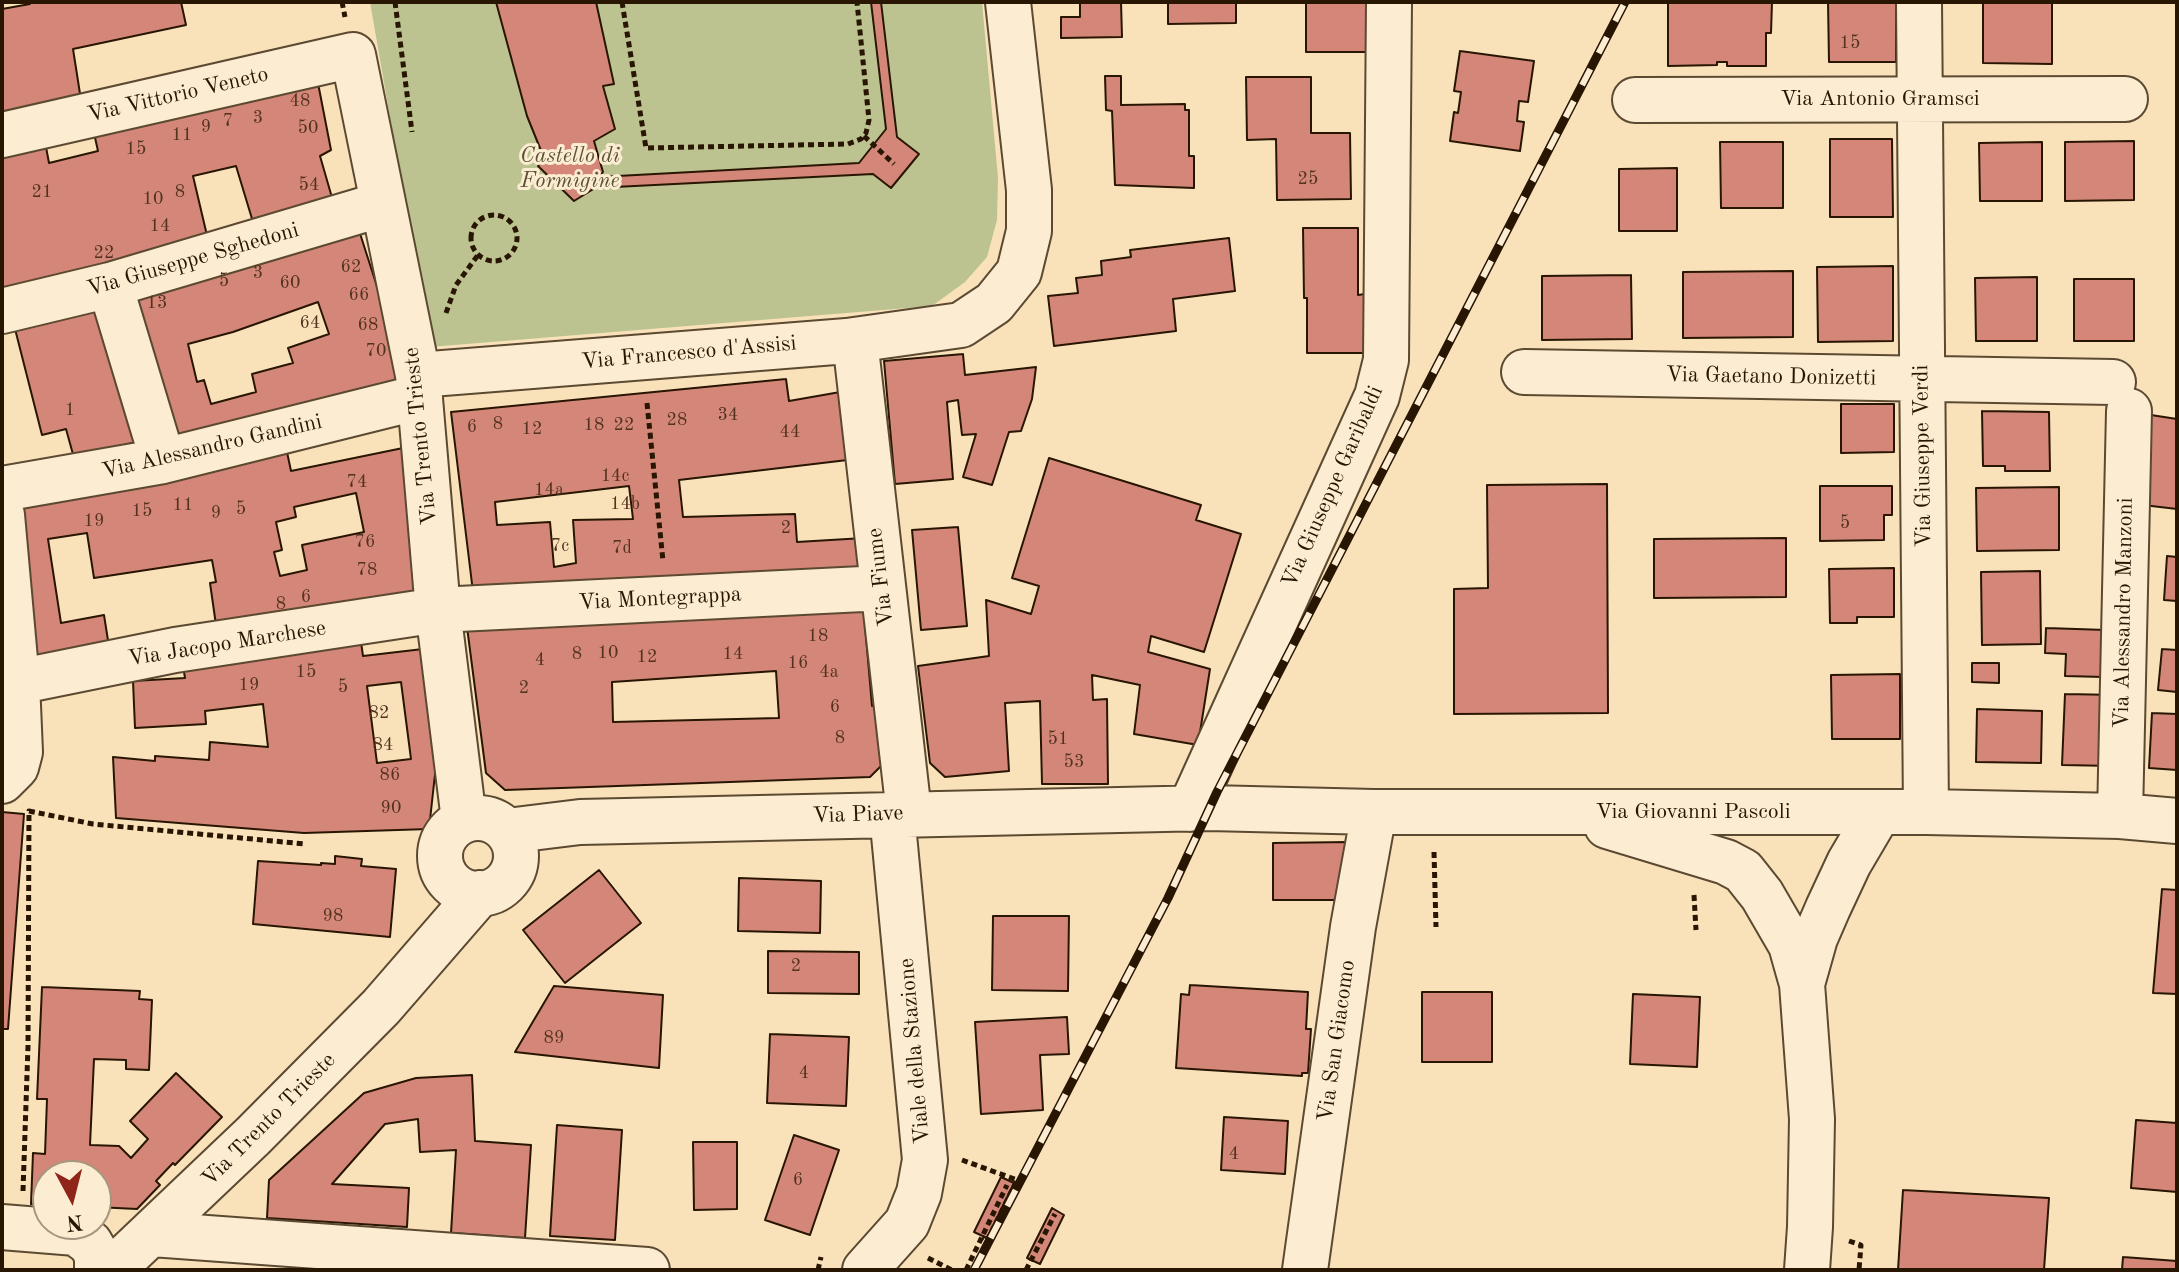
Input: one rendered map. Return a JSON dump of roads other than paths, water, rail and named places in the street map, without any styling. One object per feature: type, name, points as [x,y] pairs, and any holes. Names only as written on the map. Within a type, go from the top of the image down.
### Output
[{"type":"street","name":"Via Francesco d'Assisi","points":[[419,386],[855,340],[961,325],[994,303],[1019,272],[1029,231],[1029,190],[1008,2]]},
{"type":"street","name":"Via Giuseppe Garibaldi","points":[[1200,808],[1377,396],[1386,360],[1389,2]]},
{"type":"street","name":"Via Giuseppe Verdi","points":[[1919,2],[1926,812]]},
{"type":"street","name":"Via Vittorio Veneto","points":[[2,135],[353,55]]},
{"type":"street","name":"Via Trento Trieste","points":[[353,55],[419,386],[438,610],[464,820]]},
{"type":"street","name":"Via Antonio Gramsci","points":[[1635,100],[2125,99]]},
{"type":"street","name":"Via Giuseppe Sghedoni","points":[[2,311],[110,285],[383,204]]},
{"type":"street","points":[[110,285],[163,461]]},
{"type":"street","name":"Via Fiume","points":[[855,340],[883,588],[901,814]]},
{"type":"street","name":"Via Gaetano Donizetti","points":[[1524,372],[1923,380],[2121,397]]},
{"type":"street","name":"Via Alessandro Gandini","points":[[2,489],[163,461],[419,386]]},
{"type":"street","name":"Via Alessandro Manzoni","points":[[2120,816],[2121,397]]},
{"type":"street","points":[[2,515],[20,752],[16,767],[2,781]]},
{"type":"street","name":"Via Montegrappa","points":[[438,610],[883,588]]},
{"type":"street","name":"Via Jacopo Marchese","points":[[17,682],[175,650],[438,610]]},
{"type":"street","name":"Via Giovanni Pascoli","points":[[1200,808],[1374,812],[1926,812],[2120,816],[2177,821]]},
{"type":"street","name":"Via Piave","points":[[464,820],[479,817],[491,819],[507,831],[580,822],[1200,808]]},
{"type":"street","name":"Via San Giacomo","points":[[1305,1270],[1353,927],[1374,812]]},
{"type":"street","points":[[1562,812],[1726,862],[1743,871],[1779,921],[1791,945],[1802,984],[1812,1119],[1807,1270]]},
{"type":"street","points":[[1743,871],[1750,848],[1759,837],[1795,812]]},
{"type":"street","points":[[1802,984],[1815,938],[1828,908],[1849,863],[1879,812]]},
{"type":"street","name":"Viale della Stazione","points":[[865,1270],[907,1223],[919,1193],[925,1160],[901,814]]},
{"type":"street","points":[[464,820],[453,826],[442,840],[440,861],[462,883],[497,889],[513,870],[516,849],[507,831]]},
{"type":"street","name":"Via Trento Trieste","points":[[112,1270],[381,1007],[418,964],[462,883]]},
{"type":"street","points":[[12,1214],[76,1233],[90,1243],[97,1255],[97,1270]]},
{"type":"street","points":[[152,1234],[647,1270]]},
{"type":"railway","points":[[974,1270],[1168,898],[1217,792],[1625,2]]},
{"type":"park label","name":"Castello di Formigine","points":[[570,168]]}]
